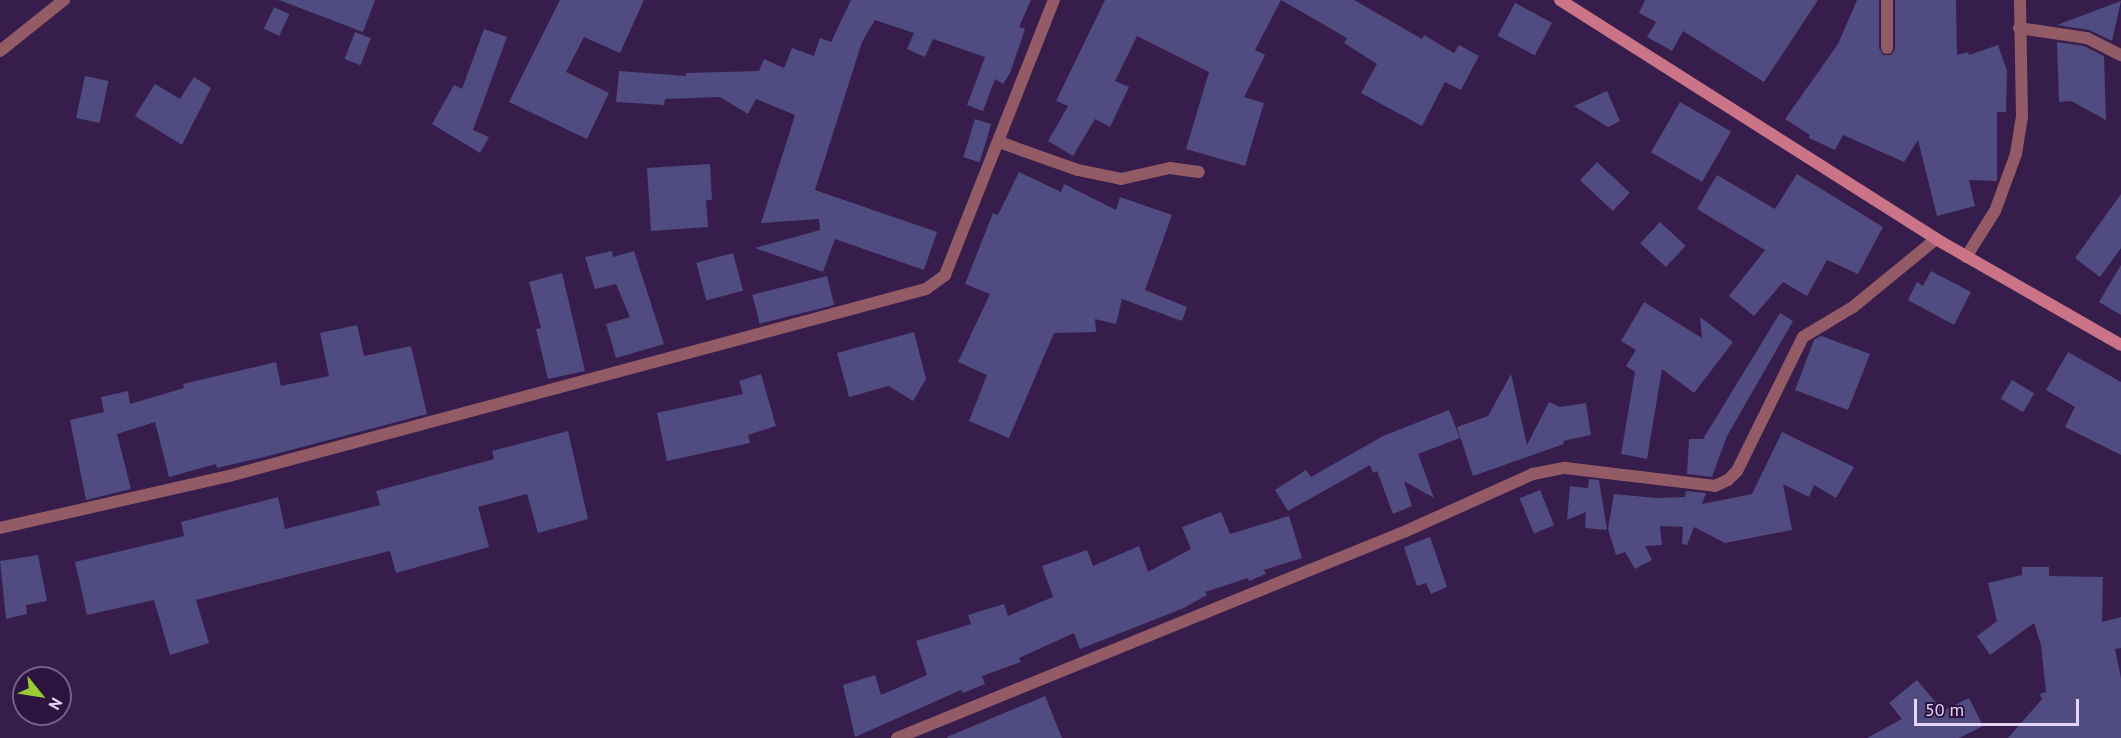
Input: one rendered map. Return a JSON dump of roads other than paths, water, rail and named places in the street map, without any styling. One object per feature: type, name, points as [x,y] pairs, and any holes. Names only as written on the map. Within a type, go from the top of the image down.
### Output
[{"type":"street","points":[[0,51],[64,0]]},
{"type":"street","points":[[0,528],[229,476],[926,289],[945,274],[1054,0]]},
{"type":"street","points":[[1560,0],[1966,258],[2121,345]]},
{"type":"street","points":[[1887,0],[1887,48]]},
{"type":"street","points":[[1966,258],[1995,211],[2016,154],[2022,116],[2020,0]]},
{"type":"street","points":[[2019,28],[2086,38],[2121,55]]},
{"type":"street","points":[[999,142],[1078,170],[1121,178],[1170,168],[1199,172]]},
{"type":"street","points":[[897,738],[1406,531],[1533,474],[1565,468],[1715,486],[1728,480],[1737,471],[1803,337],[1853,307],[1936,239]]}]
